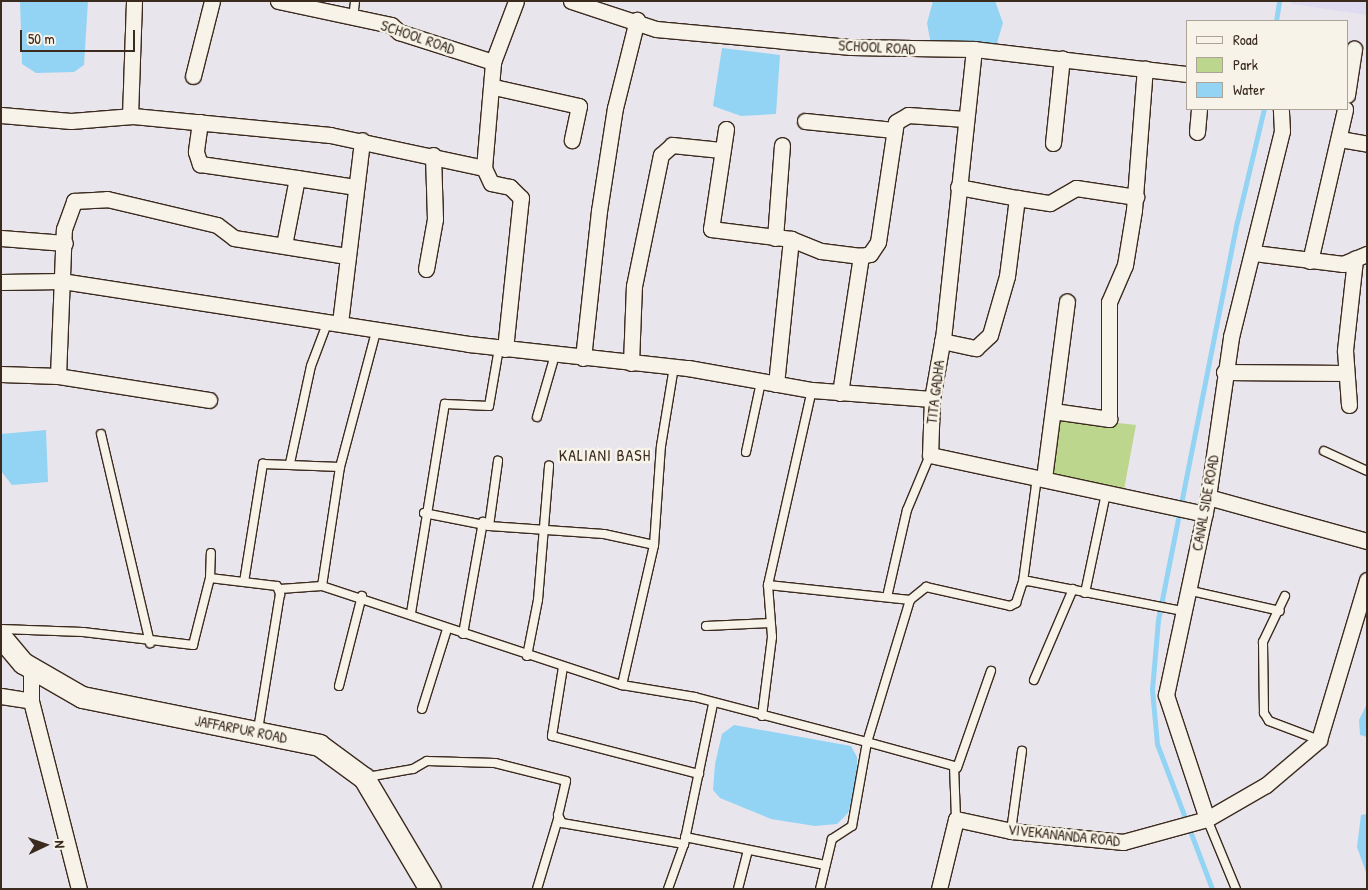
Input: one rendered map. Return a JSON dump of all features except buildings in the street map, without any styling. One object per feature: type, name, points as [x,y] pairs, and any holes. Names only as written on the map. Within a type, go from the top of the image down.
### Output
[{"type":"street","points":[[130,116],[134,1]]},
{"type":"street","points":[[193,76],[212,1]]},
{"type":"street","name":"SCHOOL ROAD","points":[[278,1],[391,25],[400,32],[492,62]]},
{"type":"street","points":[[502,348],[521,198],[510,187],[491,183],[484,168],[494,87],[492,62],[516,1]]},
{"type":"street","name":"SCHOOL ROAD","points":[[571,1],[637,20],[656,29],[742,38],[974,49],[1186,74]]},
{"type":"street","points":[[583,358],[599,211],[616,108],[637,20]]},
{"type":"street","name":"TITA GADHA","points":[[930,456],[932,399],[942,341],[974,49]]},
{"type":"street","points":[[1348,90],[1356,49]]},
{"type":"street","points":[[1053,143],[1062,58]]},
{"type":"street","points":[[1053,411],[1109,418],[1109,302],[1125,265],[1136,197],[1145,68]]},
{"type":"street","points":[[494,87],[579,106],[572,140]]},
{"type":"street","points":[[1196,132],[1199,110]]},
{"type":"street","name":"CANAL SIDE ROAD","points":[[1204,820],[1166,695],[1208,498],[1224,372],[1282,131],[1280,110]]},
{"type":"street","points":[[1310,261],[1340,139],[1345,110]]},
{"type":"street","points":[[1,115],[71,121],[130,116],[200,122],[362,140],[484,168]]},
{"type":"street","points":[[726,129],[721,150],[711,228],[791,240],[821,251],[861,256],[870,254],[878,242],[894,130],[900,118],[908,115],[966,119]]},
{"type":"street","points":[[805,121],[894,130]]},
{"type":"street","points":[[200,122],[196,152],[200,164],[356,187]]},
{"type":"street","points":[[1340,139],[1367,144]]},
{"type":"street","points":[[334,322],[347,256],[362,140]]},
{"type":"street","points":[[631,363],[634,286],[661,155],[672,145],[721,150]]},
{"type":"street","points":[[775,238],[782,145]]},
{"type":"street","points":[[426,269],[435,218],[433,155]]},
{"type":"street","points":[[284,245],[298,178]]},
{"type":"street","points":[[958,187],[1050,202],[1076,188],[1136,197]]},
{"type":"street","points":[[58,376],[65,243],[64,229],[74,201],[89,198],[217,225],[234,238],[347,256]]},
{"type":"street","points":[[942,341],[976,348],[990,335],[1007,276],[1017,198]]},
{"type":"street","points":[[1,238],[65,243]]},
{"type":"street","points":[[768,383],[791,240]]},
{"type":"street","points":[[1254,253],[1343,264],[1361,257],[1345,373],[1349,405]]},
{"type":"street","points":[[840,393],[861,256]]},
{"type":"street","points":[[1,282],[62,282],[215,308],[334,322],[555,355],[674,367],[812,390],[932,399]]},
{"type":"street","points":[[1041,477],[1053,411],[1067,301]]},
{"type":"street","points":[[1224,372],[1345,373]]},
{"type":"street","points":[[1,374],[58,376],[209,400]]},
{"type":"street","points":[[930,456],[1041,477],[1205,514]]},
{"type":"street","points":[[1208,498],[1266,517],[1367,541]]},
{"type":"street","points":[[1319,740],[1367,580]]},
{"type":"street","name":"JAFFARPUR ROAD","points":[[1,637],[31,669],[82,697],[258,730],[319,745],[364,778],[430,889]]},
{"type":"street","points":[[31,669],[31,701],[79,889]]},
{"type":"street","points":[[1,696],[31,701]]},
{"type":"street","name":"VIVEKANANDA ROAD","points":[[956,819],[1011,831],[1123,842],[1204,820],[1266,785],[1319,740]]},
{"type":"street","points":[[939,889],[956,819]]},
{"type":"lane","points":[[353,18],[355,1]]},
{"type":"lane","points":[[290,463],[311,366],[334,322]]},
{"type":"lane","points":[[322,586],[340,467],[377,328]]},
{"type":"lane","points":[[411,613],[424,513],[445,404],[489,406],[502,348]]},
{"type":"lane","points":[[537,417],[555,355]]},
{"type":"lane","points":[[622,685],[654,545],[661,446],[674,367]]},
{"type":"lane","points":[[746,452],[768,383]]},
{"type":"lane","points":[[762,716],[770,623],[768,585],[812,390]]},
{"type":"lane","points":[[101,434],[150,643]]},
{"type":"lane","points":[[1324,451],[1367,471]]},
{"type":"lane","points":[[887,597],[907,510],[930,456]]},
{"type":"lane","points":[[463,634],[498,461]]},
{"type":"lane","points":[[244,582],[263,464],[290,463],[340,467]]},
{"type":"lane","points":[[527,656],[538,600],[549,465]]},
{"type":"lane","points":[[820,889],[832,839],[852,826],[867,742],[910,600],[926,586],[1014,606],[1023,582],[1041,477]]},
{"type":"lane","points":[[1085,593],[1106,493]]},
{"type":"lane","points":[[424,513],[486,524],[543,528],[654,545]]},
{"type":"lane","points":[[1,629],[83,632],[150,643],[196,642],[210,578],[211,553]]},
{"type":"lane","points":[[210,578],[280,589],[322,586],[362,596],[411,613],[447,629],[622,685],[712,704],[867,742],[957,768]]},
{"type":"lane","points":[[1023,582],[1074,589],[1085,593],[1184,611]]},
{"type":"lane","points":[[768,585],[910,600]]},
{"type":"lane","points":[[258,730],[280,589]]},
{"type":"lane","points":[[1034,680],[1074,589]]},
{"type":"lane","points":[[1188,590],[1280,611]]},
{"type":"lane","points":[[339,686],[362,596]]},
{"type":"lane","points":[[1285,596],[1280,611],[1263,642],[1264,713],[1269,721],[1319,740]]},
{"type":"lane","points":[[706,626],[770,623]]},
{"type":"lane","points":[[422,709],[447,629]]},
{"type":"lane","points":[[563,667],[552,736],[699,774]]},
{"type":"lane","points":[[956,819],[957,768],[991,671]]},
{"type":"lane","points":[[668,889],[684,841],[712,704]]},
{"type":"lane","points":[[1011,831],[1022,751]]},
{"type":"lane","points":[[364,778],[413,769],[427,761],[495,763],[566,781],[558,819],[537,889]]},
{"type":"lane","points":[[558,819],[748,850],[825,865]]},
{"type":"lane","name":"CANAL SIDE ROAD","points":[[1204,820],[1236,889]]},
{"type":"lane","points":[[738,889],[748,850]]},
{"type":"shaded area","points":[[1291,1],[1367,1],[1367,15],[1292,4]]},
{"type":"green space","points":[[1057,416],[1136,425],[1123,495],[1049,479]]},
{"type":"water","points":[[20,1],[88,1],[84,65],[74,72],[36,73],[22,64]]},
{"type":"water","points":[[933,1],[995,1],[1003,23],[997,43],[931,45],[927,23]]},
{"type":"water","points":[[722,48],[780,55],[776,114],[741,116],[713,106]]},
{"type":"water","points":[[46,430],[48,482],[12,485],[1,471],[1,434]]},
{"type":"water","points":[[1367,704],[1367,737],[1360,735],[1359,720]]},
{"type":"water","points":[[734,725],[851,746],[857,757],[857,785],[848,813],[837,824],[815,826],[771,819],[720,798],[713,790],[715,764],[722,734]]},
{"type":"water","points":[[1367,814],[1367,875],[1357,847],[1361,815]]},
{"type":"waterway","points":[[1276,20],[1279,1]]},
{"type":"waterway","points":[[1212,889],[1157,744],[1152,690],[1158,620],[1237,222],[1264,110]]},
{"type":"district","name":"KALIANI BASH","points":[[605,455]]}]
